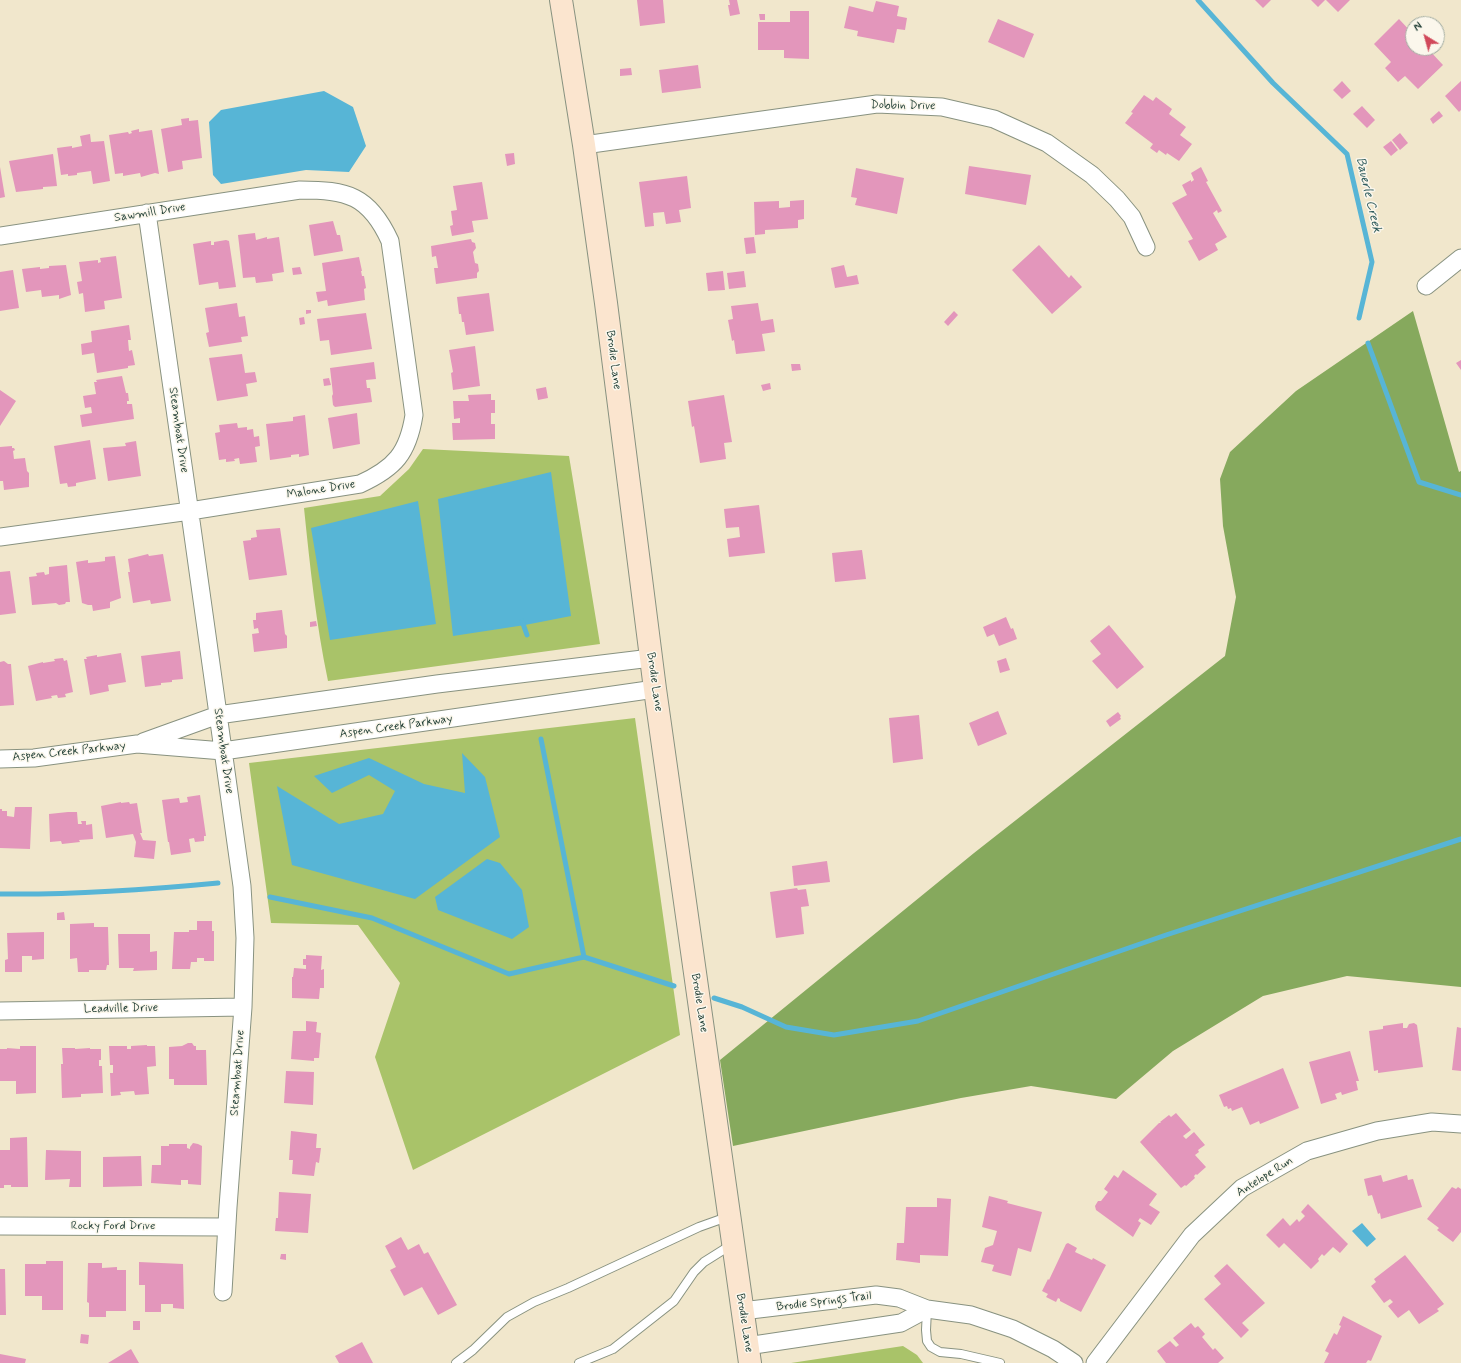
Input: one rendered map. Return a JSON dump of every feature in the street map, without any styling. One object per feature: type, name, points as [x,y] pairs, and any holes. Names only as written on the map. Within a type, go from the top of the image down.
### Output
[{"type":"main road","name":"Brodie Lane","points":[[561,0],[584,145],[606,303],[655,689],[728,1216],[749,1354]]},
{"type":"street","name":"Dobbin Drive","points":[[584,145],[876,104],[942,107],[994,119],[1047,143],[1092,176],[1117,198],[1132,217],[1146,247]]},
{"type":"street","name":"Sawmill Drive","points":[[0,236],[300,190]]},
{"type":"street","name":"Malone Drive","points":[[0,537],[190,511],[360,484],[378,476],[392,464],[405,448],[411,432],[414,415],[390,241],[378,218],[370,209],[357,199],[343,193],[326,190],[300,190]]},
{"type":"street","name":"Steamboat Drive","points":[[147,213],[242,886],[245,938],[243,1007],[226,1227],[223,1292]]},
{"type":"street","points":[[1426,286],[1461,258]]},
{"type":"street","name":"Aspen Creek Parkway","points":[[0,759],[34,758],[137,744],[218,715],[437,684],[651,658]]},
{"type":"street","name":"Aspen Creek Parkway","points":[[137,744],[223,751],[655,689]]},
{"type":"street","name":"Leadville Drive","points":[[0,1011],[243,1007]]},
{"type":"street","name":"Antelope Run","points":[[1095,1363],[1192,1235],[1242,1188],[1307,1151],[1377,1131],[1432,1122],[1461,1124]]},
{"type":"street","name":"Rocky Ford Drive","points":[[0,1226],[226,1227]]},
{"type":"street","name":"Brodie Springs Trail","points":[[742,1311],[876,1295],[899,1298],[927,1309],[971,1315],[1013,1329],[1053,1349],[1074,1363]]},
{"type":"street","points":[[749,1354],[901,1322],[927,1309]]},
{"type":"lane","points":[[456,1363],[473,1350],[507,1318],[534,1302],[728,1216]]},
{"type":"lane","points":[[579,1363],[612,1349],[674,1301],[694,1272],[704,1262],[732,1244]]},
{"type":"lane","points":[[927,1309],[926,1341],[931,1347],[940,1352],[961,1354],[1000,1363]]},
{"type":"green space","points":[[1413,311],[1459,472],[1461,471],[1461,987],[1347,976],[1263,996],[1173,1051],[1116,1099],[1031,1086],[961,1098],[733,1146],[720,1060],[974,853],[1225,656],[1236,597],[1223,526],[1220,479],[1230,452],[1296,391]]},
{"type":"green space","points":[[423,449],[569,456],[600,644],[328,681],[317,617],[304,508],[380,496],[409,469]]},
{"type":"green space","points":[[635,718],[680,1035],[413,1170],[375,1057],[400,983],[358,925],[271,923],[249,763]]},
{"type":"green space","points":[[903,1346],[917,1355],[923,1363],[791,1363]]},
{"type":"water","points":[[324,91],[353,107],[366,146],[349,172],[306,170],[221,184],[213,175],[209,122],[221,110]]},
{"type":"water","points":[[551,472],[571,616],[453,636],[438,499]]},
{"type":"water","points":[[418,501],[436,624],[330,640],[311,528]]},
{"type":"water","points":[[462,753],[485,777],[500,837],[415,899],[292,865],[277,786],[339,824],[383,814],[395,791],[369,775],[332,793],[314,776],[369,758],[424,784],[465,793]]},
{"type":"water","points":[[487,859],[500,863],[522,890],[529,927],[512,939],[438,910],[435,897]]},
{"type":"water","points":[[1362,1223],[1376,1239],[1367,1247],[1352,1231]]},
{"type":"building","points":[[637,0],[663,0],[665,23],[640,26]]},
{"type":"building","points":[[729,0],[737,0],[740,14],[730,16],[728,5],[730,5]]},
{"type":"building","points":[[1255,0],[1271,0],[1263,8]]},
{"type":"building","points":[[1311,0],[1325,0],[1318,7]]},
{"type":"building","points":[[1326,0],[1350,0],[1338,12]]},
{"type":"building","points":[[876,1],[899,6],[897,16],[907,18],[905,30],[897,29],[894,43],[857,36],[858,31],[844,28],[849,6],[873,12]]},
{"type":"building","points":[[790,11],[809,11],[809,59],[784,58],[784,50],[758,50],[758,22],[790,22]]},
{"type":"building","points":[[759,14],[765,14],[765,20],[760,20]]},
{"type":"building","points":[[998,19],[1034,34],[1024,58],[988,42]]},
{"type":"building","points":[[1399,19],[1405,25],[1405,56],[1435,56],[1443,65],[1418,89],[1405,76],[1398,82],[1385,68],[1391,62],[1374,44]]},
{"type":"building","points":[[698,65],[701,88],[662,93],[659,70]]},
{"type":"building","points":[[631,68],[632,75],[620,76],[620,69]]},
{"type":"building","points":[[1342,81],[1351,91],[1342,99],[1333,90]]},
{"type":"building","points":[[1461,81],[1461,110],[1459,112],[1445,96]]},
{"type":"building","points":[[1144,95],[1153,101],[1156,97],[1172,109],[1169,114],[1186,127],[1180,135],[1192,144],[1179,161],[1167,153],[1166,155],[1159,150],[1157,153],[1150,148],[1153,144],[1125,123],[1133,113],[1131,112]]},
{"type":"building","points":[[1362,106],[1375,120],[1367,128],[1353,114]]},
{"type":"building","points":[[1439,111],[1443,116],[1433,124],[1430,119]]},
{"type":"building","points":[[189,118],[189,121],[198,120],[202,158],[182,161],[183,169],[168,172],[161,129],[182,125],[181,119]]},
{"type":"building","points":[[139,129],[139,132],[152,130],[159,174],[155,173],[141,177],[140,173],[123,176],[123,173],[115,174],[109,135],[128,132],[129,134],[132,133],[131,131]]},
{"type":"building","points":[[1400,133],[1408,143],[1400,150],[1392,140]]},
{"type":"building","points":[[90,134],[91,142],[104,141],[110,181],[93,184],[91,171],[77,173],[77,175],[61,175],[57,148],[82,146],[80,136]]},
{"type":"building","points":[[1391,141],[1398,150],[1391,156],[1383,147]]},
{"type":"building","points":[[514,153],[515,164],[507,166],[505,154]]},
{"type":"building","points":[[53,154],[57,186],[16,192],[9,161]]},
{"type":"building","points":[[969,166],[1031,175],[1026,205],[965,194]]},
{"type":"building","points":[[0,167],[5,197],[0,198]]},
{"type":"building","points":[[1201,167],[1208,181],[1206,182],[1222,211],[1218,213],[1217,210],[1213,213],[1227,237],[1215,244],[1218,250],[1199,261],[1188,241],[1193,239],[1172,203],[1187,195],[1182,185],[1194,180],[1191,173]]},
{"type":"building","points":[[856,168],[904,178],[897,214],[855,205],[857,198],[851,197]]},
{"type":"building","points":[[687,176],[691,208],[679,210],[681,222],[666,224],[664,212],[653,213],[654,226],[645,227],[639,182]]},
{"type":"building","points":[[482,182],[488,219],[472,221],[474,232],[452,236],[450,226],[453,225],[451,211],[457,210],[453,186]]},
{"type":"building","points":[[804,200],[804,219],[798,220],[798,228],[765,230],[765,234],[755,235],[754,202],[779,201],[779,208],[790,207],[790,201]]},
{"type":"building","points":[[333,221],[337,235],[340,235],[343,251],[314,256],[309,225]]},
{"type":"building","points":[[255,233],[256,240],[267,237],[267,239],[279,237],[284,272],[272,274],[273,281],[256,283],[255,277],[243,278],[238,235]]},
{"type":"building","points":[[754,237],[756,253],[746,254],[744,238]]},
{"type":"building","points":[[471,239],[472,242],[475,243],[476,248],[473,252],[475,263],[478,264],[479,271],[477,273],[477,278],[436,284],[434,268],[438,268],[436,256],[432,257],[431,246]]},
{"type":"building","points":[[211,241],[211,245],[214,245],[214,242],[229,241],[236,287],[219,289],[218,282],[199,285],[193,244]]},
{"type":"building","points":[[1039,245],[1069,278],[1071,275],[1082,287],[1052,314],[1012,270]]},
{"type":"building","points":[[116,256],[122,298],[104,301],[105,309],[85,312],[83,293],[79,294],[77,282],[82,281],[79,262],[98,260],[98,263],[101,262],[100,258]]},
{"type":"building","points":[[359,257],[362,276],[364,276],[366,288],[364,289],[365,300],[328,306],[327,300],[318,302],[316,292],[326,291],[322,263]]},
{"type":"building","points":[[66,265],[71,295],[59,299],[59,295],[42,297],[41,290],[26,292],[22,269],[40,267],[40,269],[49,268],[49,266]]},
{"type":"building","points":[[844,265],[847,277],[857,275],[859,284],[835,288],[831,268]]},
{"type":"building","points":[[300,267],[302,274],[293,275],[292,268]]},
{"type":"building","points":[[13,270],[19,308],[0,311],[0,272]]},
{"type":"building","points":[[723,271],[725,290],[708,291],[706,273]]},
{"type":"building","points":[[744,271],[746,287],[729,289],[727,273]]},
{"type":"building","points":[[489,293],[494,331],[466,335],[464,322],[462,322],[461,314],[459,314],[457,297]]},
{"type":"building","points":[[237,303],[239,317],[245,316],[248,336],[241,337],[242,342],[209,347],[206,333],[209,332],[205,308]]},
{"type":"building","points":[[758,303],[761,321],[773,319],[775,332],[762,334],[765,351],[736,354],[734,340],[732,341],[728,320],[733,319],[731,306]]},
{"type":"building","points":[[306,310],[311,310],[311,313],[306,314]]},
{"type":"building","points":[[954,311],[958,315],[948,326],[944,322]]},
{"type":"building","points":[[366,313],[372,349],[331,355],[329,340],[320,341],[317,319]]},
{"type":"building","points":[[304,317],[305,324],[300,325],[299,318]]},
{"type":"building","points":[[129,325],[131,340],[128,340],[129,351],[132,350],[135,365],[128,366],[128,368],[97,373],[94,353],[82,355],[81,344],[92,342],[91,331]]},
{"type":"building","points":[[475,346],[480,386],[453,390],[451,373],[453,372],[449,350]]},
{"type":"building","points":[[242,354],[245,373],[255,372],[257,382],[246,384],[248,396],[217,401],[209,358]]},
{"type":"building","points":[[1461,360],[1461,370],[1456,363]]},
{"type":"building","points":[[374,362],[376,379],[366,380],[367,388],[370,388],[372,402],[335,407],[333,405],[330,368]]},
{"type":"building","points":[[791,364],[800,364],[801,370],[792,371]]},
{"type":"building","points":[[122,376],[126,393],[128,393],[129,401],[127,401],[127,404],[132,404],[134,419],[82,427],[80,415],[92,413],[91,407],[85,408],[83,396],[96,394],[94,382],[97,382],[96,380]]},
{"type":"building","points":[[329,378],[331,385],[324,386],[323,379]]},
{"type":"building","points":[[770,383],[771,389],[763,391],[761,385]]},
{"type":"building","points":[[546,387],[548,398],[538,400],[536,389]]},
{"type":"building","points":[[0,390],[16,401],[0,426]]},
{"type":"building","points":[[491,394],[491,400],[495,400],[495,413],[491,413],[491,424],[495,424],[495,439],[453,440],[452,423],[460,423],[460,418],[454,419],[453,401],[469,401],[468,395]]},
{"type":"building","points":[[724,395],[732,442],[724,443],[726,459],[700,463],[688,401]]},
{"type":"building","points":[[357,413],[360,444],[333,449],[328,418]]},
{"type":"building","points":[[305,415],[309,455],[299,457],[299,454],[291,455],[291,457],[270,460],[266,424],[293,421],[293,417]]},
{"type":"building","points":[[237,423],[238,428],[247,427],[247,430],[253,429],[254,437],[259,436],[260,446],[255,447],[257,462],[240,464],[239,458],[234,459],[235,461],[226,462],[226,459],[219,460],[215,433],[220,432],[219,425]]},
{"type":"building","points":[[90,440],[96,479],[76,483],[76,486],[68,487],[67,483],[60,484],[54,446]]},
{"type":"building","points":[[136,441],[141,476],[108,481],[103,448],[126,446],[125,443]]},
{"type":"building","points":[[12,446],[15,450],[13,451],[14,459],[25,458],[27,471],[29,473],[29,487],[4,490],[3,481],[0,481],[0,447]]},
{"type":"building","points":[[759,505],[765,553],[729,557],[727,539],[740,537],[739,527],[726,528],[724,509]]},
{"type":"building","points":[[280,528],[287,575],[249,580],[243,541],[251,540],[251,538],[257,537],[256,530]]},
{"type":"building","points":[[862,550],[866,579],[835,582],[832,553]]},
{"type":"building","points":[[148,554],[149,556],[163,554],[171,601],[151,604],[150,600],[133,603],[128,572],[130,572],[128,559]]},
{"type":"building","points":[[115,556],[121,598],[110,602],[110,608],[93,611],[92,605],[82,603],[76,562],[88,560],[88,563],[105,561],[105,557]]},
{"type":"building","points":[[67,565],[70,602],[59,605],[56,603],[32,605],[29,577],[37,576],[36,573],[44,572],[45,575],[49,574],[49,567]]},
{"type":"building","points":[[10,571],[16,613],[0,615],[0,572]]},
{"type":"building","points":[[282,610],[285,634],[287,636],[287,648],[254,652],[252,634],[259,633],[258,628],[254,629],[253,620],[256,620],[256,613]]},
{"type":"building","points":[[1006,617],[1011,629],[1013,628],[1017,639],[999,646],[994,634],[987,637],[983,627]]},
{"type":"building","points":[[316,621],[317,626],[310,627],[310,622]]},
{"type":"building","points":[[1109,625],[1144,667],[1117,689],[1092,661],[1101,654],[1090,641]]},
{"type":"building","points":[[180,651],[183,679],[161,683],[161,685],[145,687],[141,656]]},
{"type":"building","points":[[121,653],[126,682],[108,685],[109,691],[90,695],[84,659],[87,659],[86,657],[97,655],[97,657]]},
{"type":"building","points":[[63,658],[64,661],[67,660],[73,692],[65,694],[66,697],[58,698],[57,695],[51,696],[52,698],[36,701],[28,666]]},
{"type":"building","points":[[1006,658],[1010,670],[1000,673],[997,661]]},
{"type":"building","points":[[4,661],[11,664],[14,705],[0,706],[0,662]]},
{"type":"building","points":[[998,711],[1007,734],[978,746],[969,723]]},
{"type":"building","points":[[1118,712],[1121,719],[1110,727],[1106,721]]},
{"type":"building","points":[[919,715],[923,759],[893,763],[889,718]]},
{"type":"building","points":[[200,795],[206,836],[204,836],[204,841],[195,842],[194,838],[189,839],[191,852],[171,855],[162,800],[179,798],[180,803],[188,802],[187,797]]},
{"type":"building","points":[[129,802],[130,804],[137,803],[142,833],[140,833],[143,840],[156,841],[154,859],[134,857],[136,842],[133,834],[106,838],[101,806]]},
{"type":"building","points":[[15,807],[32,807],[30,849],[0,848],[0,809],[2,809],[2,811],[7,811],[7,816],[14,817]]},
{"type":"building","points":[[77,812],[78,824],[82,824],[81,821],[86,821],[86,825],[92,824],[93,839],[79,840],[80,842],[62,844],[61,841],[50,842],[49,814]]},
{"type":"building","points":[[827,861],[830,882],[794,886],[792,866]]},
{"type":"building","points":[[797,888],[798,890],[806,889],[809,906],[801,907],[804,934],[776,938],[770,892]]},
{"type":"building","points":[[64,912],[65,920],[57,920],[57,913]]},
{"type":"building","points":[[197,921],[212,921],[212,931],[214,931],[214,961],[204,961],[204,958],[197,958],[197,962],[191,962],[190,969],[172,969],[174,932],[189,932],[189,930],[197,930]]},
{"type":"building","points":[[94,923],[94,927],[108,927],[109,965],[107,965],[106,970],[89,970],[89,972],[78,972],[77,958],[70,959],[70,924]]},
{"type":"building","points":[[44,932],[44,959],[32,960],[32,956],[22,956],[22,972],[5,972],[5,960],[8,959],[7,933]]},
{"type":"building","points":[[118,934],[150,934],[150,952],[157,951],[157,970],[133,971],[134,968],[119,968]]},
{"type":"building","points":[[306,955],[322,956],[321,970],[324,969],[324,988],[320,988],[319,999],[292,998],[292,977],[294,968],[306,969],[306,965],[303,965],[303,959],[306,959]]},
{"type":"building","points":[[306,1021],[317,1022],[316,1032],[321,1033],[319,1058],[314,1058],[314,1061],[291,1059],[293,1031],[306,1031]]},
{"type":"building","points":[[1403,1023],[1403,1028],[1407,1028],[1409,1024],[1414,1023],[1417,1025],[1423,1067],[1378,1073],[1378,1070],[1374,1071],[1369,1031],[1383,1029],[1383,1026]]},
{"type":"building","points":[[1457,1027],[1461,1028],[1461,1071],[1452,1070]]},
{"type":"building","points":[[192,1043],[196,1046],[196,1050],[206,1050],[207,1085],[174,1085],[174,1079],[169,1079],[169,1047],[182,1046]]},
{"type":"building","points":[[20,1046],[36,1046],[36,1093],[16,1094],[16,1081],[0,1081],[0,1049],[20,1049]]},
{"type":"building","points":[[109,1046],[127,1046],[127,1049],[131,1049],[131,1046],[155,1046],[156,1066],[147,1067],[149,1094],[135,1095],[134,1091],[120,1092],[121,1095],[111,1096],[110,1073],[113,1073],[113,1065],[110,1065]]},
{"type":"building","points":[[62,1048],[101,1049],[101,1060],[99,1060],[99,1066],[102,1066],[103,1093],[81,1094],[81,1097],[62,1098]]},
{"type":"building","points":[[1350,1051],[1359,1081],[1356,1081],[1358,1090],[1342,1095],[1341,1092],[1335,1094],[1337,1099],[1321,1104],[1309,1062]]},
{"type":"building","points":[[1283,1068],[1299,1108],[1260,1124],[1259,1121],[1250,1125],[1242,1107],[1232,1111],[1231,1108],[1228,1109],[1227,1106],[1224,1107],[1219,1095]]},
{"type":"building","points":[[286,1071],[314,1072],[313,1105],[284,1103]]},
{"type":"building","points":[[1176,1113],[1191,1130],[1183,1136],[1186,1139],[1194,1132],[1205,1145],[1198,1150],[1199,1152],[1195,1155],[1206,1167],[1197,1175],[1196,1174],[1194,1176],[1195,1178],[1186,1186],[1185,1185],[1181,1188],[1140,1142],[1159,1123],[1161,1123],[1160,1122],[1169,1115],[1171,1117]]},
{"type":"building","points":[[291,1131],[317,1134],[316,1148],[321,1148],[319,1163],[316,1162],[314,1176],[292,1174],[293,1160],[289,1160]]},
{"type":"building","points":[[27,1137],[28,1187],[11,1187],[11,1185],[4,1185],[4,1188],[0,1188],[0,1150],[10,1150],[10,1138]]},
{"type":"building","points":[[193,1143],[202,1146],[201,1185],[188,1184],[188,1180],[181,1180],[181,1185],[151,1183],[152,1165],[161,1165],[161,1146],[169,1146],[169,1144],[187,1144],[187,1148],[190,1149]]},
{"type":"building","points":[[46,1150],[81,1151],[81,1187],[69,1187],[70,1179],[45,1180]]},
{"type":"building","points":[[141,1156],[142,1186],[103,1187],[103,1157]]},
{"type":"building","points":[[1123,1170],[1157,1194],[1149,1205],[1160,1212],[1151,1225],[1140,1218],[1138,1221],[1141,1223],[1133,1237],[1096,1210],[1095,1206],[1098,1201],[1101,1201],[1108,1192],[1104,1189],[1114,1175],[1118,1178]]},
{"type":"building","points":[[1381,1175],[1383,1182],[1407,1175],[1408,1180],[1413,1179],[1422,1207],[1381,1219],[1372,1195],[1368,1196],[1364,1179]]},
{"type":"building","points":[[1452,1187],[1456,1189],[1458,1187],[1461,1189],[1461,1232],[1453,1242],[1437,1230],[1439,1228],[1427,1219]]},
{"type":"building","points":[[279,1192],[311,1194],[308,1233],[275,1231],[276,1218],[278,1218]]},
{"type":"building","points":[[989,1196],[1008,1201],[1007,1203],[1042,1212],[1031,1252],[1018,1248],[1011,1276],[992,1271],[994,1265],[981,1262],[985,1248],[993,1245],[997,1231],[982,1227]]},
{"type":"building","points":[[937,1198],[951,1199],[948,1256],[920,1255],[920,1263],[896,1260],[897,1243],[904,1243],[906,1207],[937,1207]]},
{"type":"building","points":[[1308,1204],[1348,1244],[1340,1253],[1333,1247],[1324,1256],[1322,1254],[1318,1259],[1319,1261],[1311,1269],[1284,1243],[1279,1248],[1266,1235],[1283,1218],[1290,1226],[1297,1219],[1299,1222],[1305,1216],[1301,1212]]},
{"type":"building","points":[[401,1237],[408,1250],[419,1244],[424,1254],[428,1252],[457,1305],[438,1315],[422,1287],[404,1296],[390,1270],[396,1267],[385,1246]]},
{"type":"building","points":[[1068,1243],[1077,1248],[1075,1252],[1092,1260],[1093,1258],[1106,1265],[1081,1312],[1060,1301],[1058,1298],[1056,1302],[1046,1297],[1048,1294],[1042,1291],[1048,1279],[1049,1280],[1066,1244]]},
{"type":"building","points":[[281,1254],[286,1254],[286,1260],[280,1259]]},
{"type":"building","points":[[1405,1255],[1444,1304],[1437,1309],[1439,1311],[1419,1324],[1409,1310],[1398,1318],[1388,1306],[1393,1302],[1390,1299],[1384,1303],[1371,1286],[1376,1282],[1374,1279]]},
{"type":"building","points":[[46,1261],[63,1261],[63,1310],[42,1310],[42,1296],[25,1296],[25,1264],[46,1264]]},
{"type":"building","points":[[139,1262],[183,1264],[184,1309],[173,1308],[173,1304],[161,1304],[161,1312],[145,1312],[145,1285],[139,1285]]},
{"type":"building","points":[[88,1263],[102,1263],[102,1268],[117,1267],[117,1270],[126,1270],[126,1311],[106,1311],[106,1317],[89,1317],[89,1303],[87,1302]]},
{"type":"building","points":[[1227,1264],[1265,1303],[1242,1323],[1249,1330],[1241,1338],[1204,1299],[1221,1284],[1214,1276]]},
{"type":"building","points":[[0,1269],[5,1269],[6,1315],[0,1315]]},
{"type":"building","points":[[1343,1316],[1382,1336],[1371,1361],[1368,1360],[1366,1363],[1324,1363],[1329,1353],[1325,1351],[1334,1333],[1337,1335]]},
{"type":"building","points":[[133,1321],[140,1321],[140,1330],[133,1330]]},
{"type":"building","points":[[1191,1323],[1195,1328],[1198,1326],[1205,1334],[1202,1337],[1213,1350],[1215,1348],[1224,1358],[1218,1363],[1166,1363],[1157,1351],[1170,1341],[1176,1347],[1179,1345],[1173,1338]]},
{"type":"building","points":[[81,1334],[89,1335],[88,1344],[80,1343]]},
{"type":"building","points":[[362,1342],[373,1363],[339,1363],[335,1356]]},
{"type":"building","points":[[131,1349],[139,1363],[108,1363]]},
{"type":"building","points":[[0,1354],[26,1359],[25,1363],[0,1363]]},
{"type":"waterway","name":"Bauerle Creek","points":[[1198,0],[1273,83],[1347,154],[1372,262],[1359,318]]},
{"type":"waterway","name":"Bauerle Creek","points":[[1368,343],[1419,482],[1461,495]]},
{"type":"waterway","points":[[522,621],[527,635]]},
{"type":"waterway","points":[[541,739],[584,957],[674,986]]},
{"type":"waterway","points":[[714,998],[742,1007],[786,1027],[834,1035],[918,1021],[1166,935],[1461,839]]},
{"type":"waterway","points":[[0,894],[109,892],[218,883]]},
{"type":"waterway","points":[[270,897],[372,918],[509,974],[584,957]]}]
